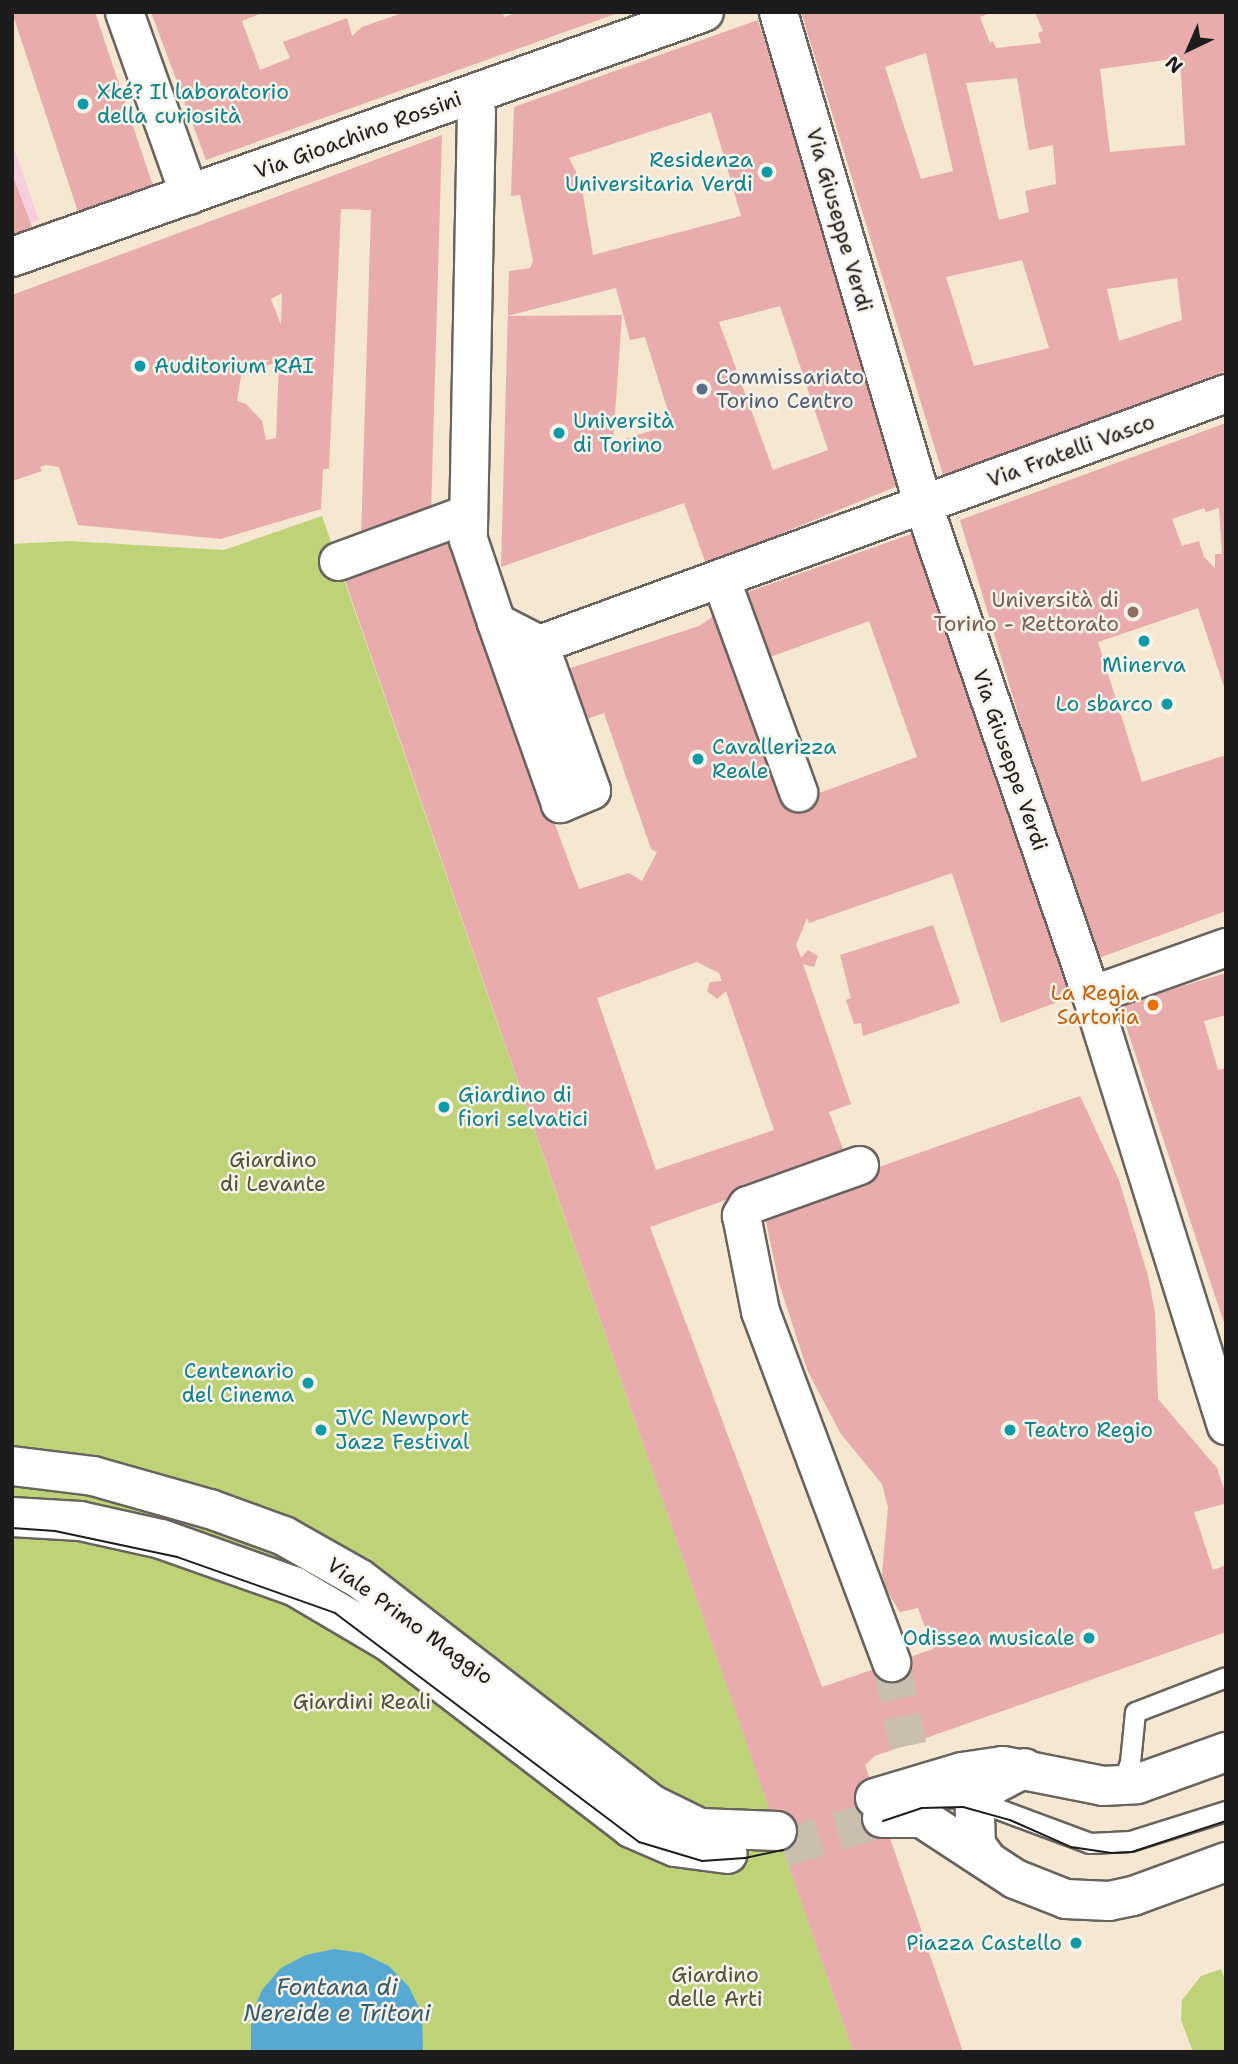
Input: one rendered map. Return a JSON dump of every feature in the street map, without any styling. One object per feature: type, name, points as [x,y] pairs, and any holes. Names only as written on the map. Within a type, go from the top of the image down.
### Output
[{"type":"street","points":[[124,12],[189,195]]},
{"type":"street","name":"Via Gioachino Rossini","points":[[12,257],[704,12]]},
{"type":"street","name":"Via Giuseppe Verdi","points":[[778,12],[922,505],[1091,995],[1226,1425]]},
{"type":"street","points":[[476,111],[466,514],[468,538],[496,622],[560,803],[592,790],[539,644],[496,622]]},
{"type":"street","name":"Via Fratelli Vasco","points":[[539,644],[1224,396]]},
{"type":"street","points":[[338,561],[466,514]]},
{"type":"street","points":[[721,580],[798,792]]},
{"type":"street","points":[[1091,995],[1226,947]]},
{"type":"street","points":[[859,1165],[747,1205],[741,1215],[760,1311],[891,1662]]},
{"type":"street","name":"Viale Primo Maggio","points":[[12,1466],[93,1476],[210,1509],[284,1536],[360,1579],[651,1804],[709,1830],[780,1839],[713,1855],[643,1835],[389,1642],[294,1586],[161,1539],[80,1521],[12,1517]]},
{"type":"street","points":[[890,1805],[984,1768],[1027,1767],[1103,1786],[1122,1785],[1226,1752]]},
{"type":"street","points":[[987,1860],[974,1832],[978,1800],[1000,1779],[1027,1767]]},
{"type":"street","points":[[890,1805],[935,1825],[987,1860],[1039,1890],[1087,1901],[1133,1896],[1226,1862]]},
{"type":"lane","points":[[1124,1106],[1129,1149],[1163,1263]]},
{"type":"lane","points":[[1122,1785],[1130,1762],[1135,1712],[1226,1677]]},
{"type":"lane","points":[[890,1805],[948,1796],[978,1800],[1090,1843],[1130,1841],[1226,1811]]},
{"type":"shaded area","points":[[12,143],[39,220],[12,229]]},
{"type":"green space","name":"Giardini Reali","points":[[322,516],[853,2052],[12,2052],[12,544],[69,541],[224,550]]},
{"type":"green space","points":[[1221,1969],[1226,1983],[1226,2052],[1193,2052],[1181,2020],[1182,2000],[1201,1976]]},
{"type":"water","name":"Fontana di Nereide e Tritoni","points":[[334,1949],[362,1953],[389,1966],[409,1987],[422,2014],[423,2052],[251,2052],[251,2016],[262,1990],[281,1968],[306,1955]]},
{"type":"building","name":"Xké? Il laboratorio della curiosità","points":[[12,12],[95,12],[153,186],[79,215]]},
{"type":"building","points":[[151,12],[265,12],[242,21],[260,70],[290,58],[283,42],[347,18],[352,36],[362,27],[405,12],[503,12],[504,17],[518,12],[618,13],[206,160]]},
{"type":"building","points":[[801,12],[992,12],[980,17],[990,43],[993,41],[996,48],[1041,43],[1038,33],[1043,31],[1035,12],[1226,12],[1226,371],[944,478]],"holes":[[[926,53],[953,171],[921,179],[885,67]],[[1180,58],[1185,145],[1110,152],[1100,69]],[[1017,78],[1029,150],[1053,145],[1056,184],[1025,191],[1029,212],[999,220],[966,83]],[[1022,260],[1049,348],[974,366],[946,277]],[[1177,278],[1182,320],[1119,341],[1107,289]]]},
{"type":"building","points":[[758,20],[905,483],[706,564],[684,503],[501,567],[509,271],[530,268],[533,261],[520,195],[511,196],[514,107]],"holes":[[[711,112],[741,216],[593,255],[581,182],[569,158]],[[616,288],[630,340],[645,337],[672,424],[613,443],[622,315],[508,316]],[[780,306],[828,450],[773,470],[719,322]]]},
{"type":"building","points":[[442,135],[431,514],[361,538],[371,210],[341,209],[329,469],[323,469],[321,509],[221,539],[78,525],[59,467],[46,465],[40,467],[42,471],[12,481],[12,295]],"holes":[[[282,293],[281,325],[271,299]],[[279,361],[276,438],[266,440],[262,421],[246,404],[237,401],[241,376]]]},
{"type":"building","points":[[12,174],[32,227],[59,217],[61,221],[12,239]]},
{"type":"building","points":[[1226,423],[1226,693],[1198,608],[1098,642],[1142,782],[1226,755],[1226,911],[1096,959],[1032,757],[1027,758],[1025,752],[1030,751],[1018,728],[1022,727],[960,520]],"holes":[[[1204,508],[1206,512],[1219,508],[1222,554],[1215,554],[1215,568],[1204,557],[1199,541],[1182,546],[1172,519]]]},
{"type":"building","points":[[917,532],[1074,996],[1001,1023],[952,873],[809,923],[807,918],[796,945],[801,958],[808,950],[818,956],[814,967],[803,964],[851,1104],[829,1112],[846,1157],[650,1227],[822,1687],[933,1649],[918,1608],[900,1612],[885,1588],[882,1574],[888,1507],[882,1484],[841,1434],[808,1372],[779,1283],[763,1208],[1080,1096],[1119,1180],[1148,1276],[1155,1312],[1158,1399],[1217,1468],[1226,1495],[1224,1504],[1194,1512],[1213,1570],[1226,1565],[1226,1632],[875,1756],[865,1765],[963,2052],[853,2052],[341,569],[451,533],[552,674],[699,626],[711,618],[720,602]],"holes":[[[869,621],[917,757],[795,802],[751,664]],[[604,713],[651,849],[657,852],[642,881],[629,873],[579,889],[524,741]],[[697,962],[719,973],[722,981],[710,982],[707,991],[717,999],[726,991],[774,1130],[656,1170],[597,998]]]},
{"type":"building","points":[[933,925],[960,1003],[863,1036],[861,1023],[854,1024],[846,1000],[851,998],[840,955]]},
{"type":"building","points":[[1226,973],[1226,1015],[1204,1021],[1218,1070],[1226,1068],[1225,1326],[1119,1005]]},
{"type":"tunnel","points":[[891,1662],[908,1745]]},
{"type":"tunnel","points":[[783,1848],[882,1818]]},
{"type":"tram line","points":[[12,1528],[55,1531],[177,1557],[335,1613],[639,1842],[702,1861],[745,1858],[783,1850]]},
{"type":"tram line","points":[[883,1821],[922,1808],[963,1807],[1010,1820],[1071,1847],[1112,1853],[1132,1852],[1226,1821]]},
{"type":"place","name":"Xké? Il laboratorio della curiosità","points":[[83,104]]},
{"type":"place","name":"Residenza Universitaria Verdi","points":[[767,172]]},
{"type":"place","name":"Auditorium RAI","points":[[140,366]]},
{"type":"place","name":"Commissariato Torino Centro","points":[[702,389]]},
{"type":"place","name":"Università di Torino","points":[[559,433]]},
{"type":"place","name":"Università di Torino - Rettorato","points":[[1133,612]]},
{"type":"place","name":"Minerva","points":[[1144,641]]},
{"type":"place","name":"Lo sbarco","points":[[1167,704]]},
{"type":"place","name":"Cavallerizza Reale","points":[[698,759]]},
{"type":"place","name":"La Regia Sartoria","points":[[1153,1005]]},
{"type":"place","name":"Giardino di fiori selvatici","points":[[444,1107]]},
{"type":"place","name":"Centenario del Cinema","points":[[308,1383]]},
{"type":"place","name":"JVC Newport Jazz Festival","points":[[321,1430]]},
{"type":"place","name":"Teatro Regio","points":[[1010,1430]]},
{"type":"place","name":"Odissea musicale","points":[[1089,1638]]},
{"type":"place","name":"Piazza Castello","points":[[1076,1943]]},
{"type":"park label","name":"Giardino di Levante","points":[[273,1172]]},
{"type":"park label","name":"Giardino delle Arti","points":[[715,1987]]}]
